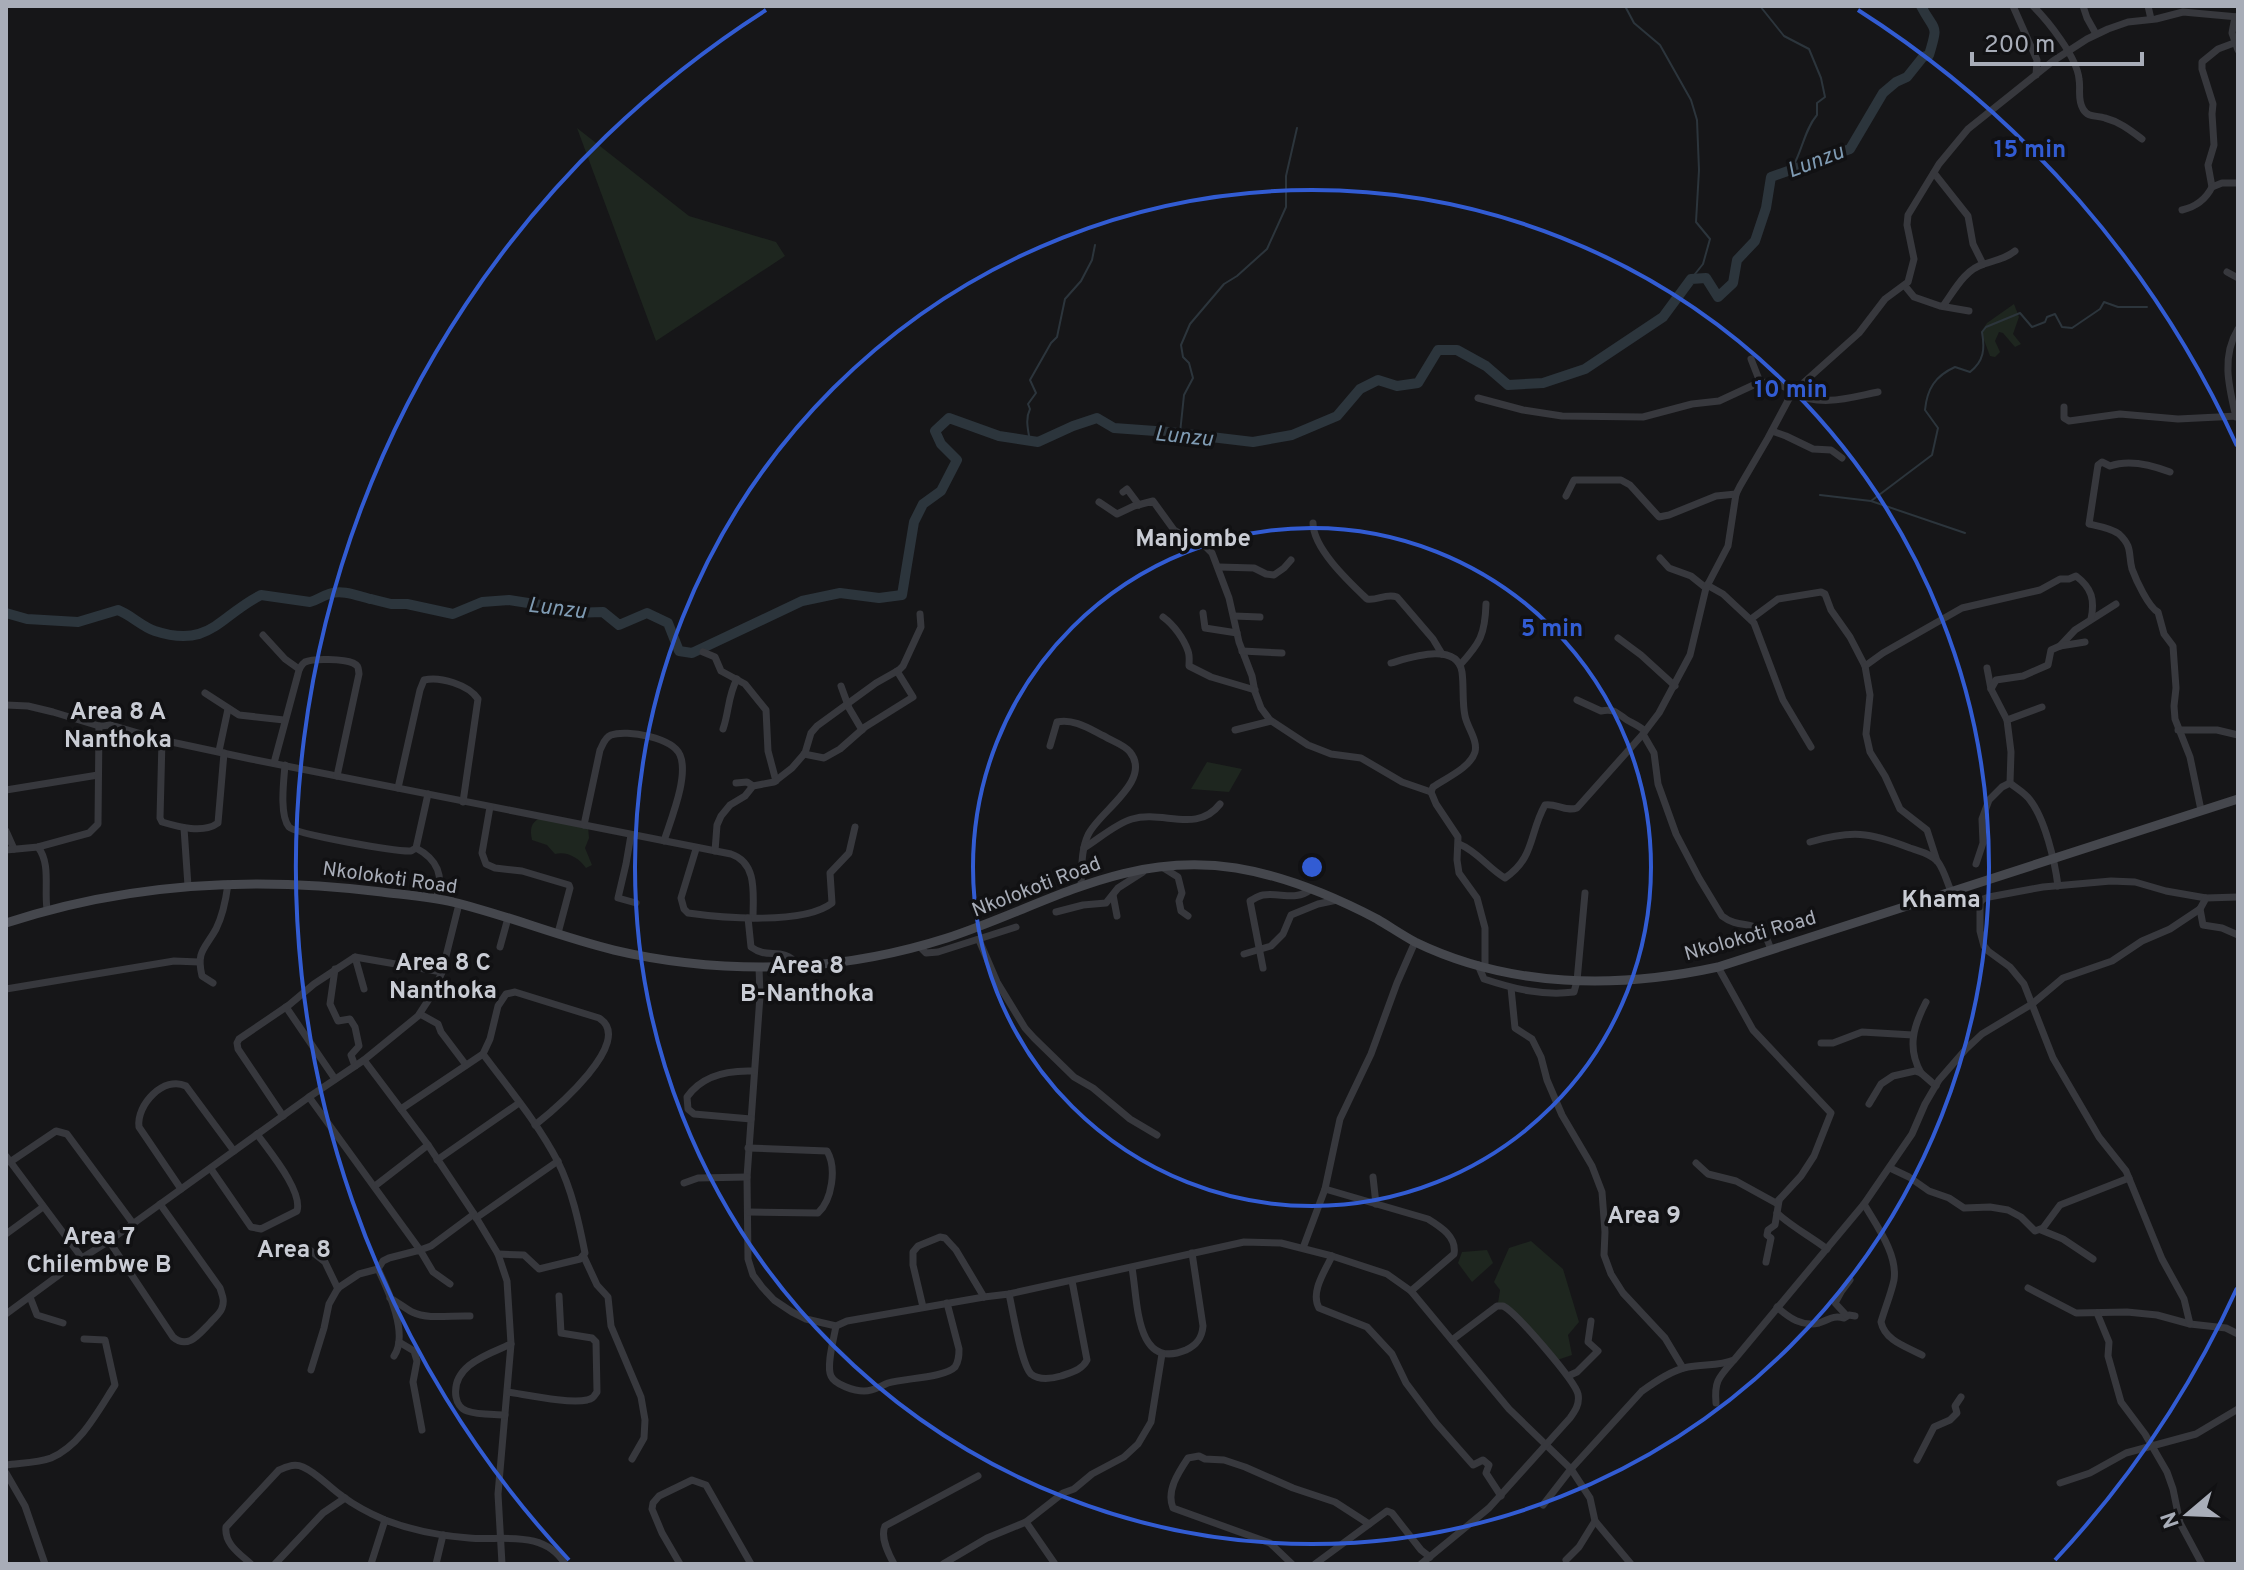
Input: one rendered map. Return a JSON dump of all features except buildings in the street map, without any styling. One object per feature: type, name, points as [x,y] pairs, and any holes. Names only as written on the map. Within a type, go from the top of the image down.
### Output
[{"type":"main road","name":"Nkolokoti Road","points":[[6,923],[47,909],[96,899],[188,886],[318,885],[436,899],[617,951],[663,959],[759,967],[800,966],[869,957],[919,946],[975,928],[1081,884],[1126,872],[1183,865],[1235,868],[1295,883],[1337,900],[1415,942],[1482,966],[1540,978],[1635,980],[1718,967],[2238,799]]},
{"type":"street","points":[[2014,6],[2037,60],[2036,75]]},
{"type":"street","points":[[2033,6],[2060,36],[2080,78],[2078,95],[2083,111],[2093,117],[2121,124],[2142,139]]},
{"type":"street","points":[[2083,6],[2096,34]]},
{"type":"street","points":[[2148,6],[2151,19]]},
{"type":"street","points":[[1459,844],[1471,849],[1505,878],[1517,870],[1529,853],[1542,808],[1548,804],[1568,810],[1577,808],[1659,713],[1690,655],[1707,587],[1728,546],[1736,494],[1793,392],[1859,333],[1885,299],[1905,286],[1912,273],[1914,259],[1908,215],[1951,147],[1968,129],[2067,51],[2096,34],[2128,22],[2183,12],[2236,17],[2232,33],[2236,46],[2218,49],[2202,62],[2213,104],[2214,145],[2208,165],[2212,187]]},
{"type":"street","points":[[1934,173],[1968,216],[1973,244],[1983,264]]},
{"type":"street","points":[[2182,210],[2197,205],[2212,187],[2222,183],[2238,183]]},
{"type":"street","points":[[1943,306],[1970,272],[2015,251]]},
{"type":"street","points":[[2227,272],[2238,278]]},
{"type":"street","points":[[1905,286],[1914,297],[1969,311]]},
{"type":"street","points":[[2064,407],[2064,418],[2069,421],[2120,414],[2178,419],[2237,416],[2228,381],[2227,362],[2238,329]]},
{"type":"street","points":[[1751,359],[1760,382]]},
{"type":"street","points":[[1478,398],[1562,416],[1643,417],[1719,401],[1760,382],[1775,383],[1810,400],[1834,401],[1878,392]]},
{"type":"street","points":[[1772,431],[1813,449],[1831,450],[1842,458]]},
{"type":"street","points":[[2170,472],[2153,465],[2119,462],[2110,466],[2102,462],[2098,465],[2089,524],[2121,536],[2131,551],[2131,566],[2151,608],[2158,612],[2164,634],[2173,646],[2174,712],[2190,757],[2201,810]]},
{"type":"street","points":[[1566,496],[1574,480],[1621,480],[1630,485],[1659,517],[1716,496],[1736,494]]},
{"type":"street","points":[[1123,492],[1127,489],[1139,505]]},
{"type":"street","points":[[1099,502],[1117,514],[1153,501],[1174,530],[1198,539],[1212,553],[1219,567],[1261,708],[1271,721],[1308,745],[1331,754],[1361,758],[1402,782],[1431,792]]},
{"type":"street","points":[[1313,523],[1319,545],[1353,585],[1367,599],[1397,597],[1442,654]]},
{"type":"street","points":[[1660,558],[1669,568],[1723,594],[1751,619],[1760,634],[1783,700],[1811,747]]},
{"type":"street","points":[[1219,567],[1254,568],[1274,575],[1291,560]]},
{"type":"street","points":[[1865,666],[1962,608],[2040,590],[2060,579],[2076,576],[2092,593],[2091,619]]},
{"type":"street","points":[[1751,619],[1778,599],[1824,593],[1829,607],[1865,666],[1870,695],[1866,734],[1870,752],[1900,809],[1927,830],[1951,891]]},
{"type":"street","points":[[1460,665],[1483,634],[1486,604]]},
{"type":"street","points":[[2060,646],[2075,630],[2116,604]]},
{"type":"street","points":[[1203,613],[1205,628],[1237,633]]},
{"type":"street","points":[[715,851],[717,825],[730,805],[745,796],[753,786],[776,781],[804,754],[813,730],[903,666],[921,627],[920,614]]},
{"type":"street","points":[[1234,616],[1260,617]]},
{"type":"street","points":[[1163,617],[1174,625],[1187,649],[1189,666],[1211,677],[1255,690]]},
{"type":"street","points":[[263,635],[299,669]]},
{"type":"street","points":[[1618,638],[1675,686]]},
{"type":"street","points":[[1991,689],[1996,680],[2023,676],[2048,665],[2051,650],[2085,642]]},
{"type":"street","points":[[1242,651],[1282,653]]},
{"type":"street","points":[[703,652],[715,657],[721,671],[745,684],[766,710],[768,751],[776,781]]},
{"type":"street","points":[[1391,663],[1422,655],[1442,654],[1460,665],[1464,714],[1476,744],[1475,754],[1457,772],[1433,787],[1431,792],[1458,837],[1459,873],[1477,898],[1485,928],[1484,979],[1533,993],[1572,993],[1576,990],[1585,893]]},
{"type":"street","points":[[274,763],[299,669],[308,661],[354,663],[359,674],[337,776]]},
{"type":"street","points":[[1987,668],[1991,689],[2012,716],[2010,783]]},
{"type":"street","points":[[804,754],[824,758],[913,697],[897,671]]},
{"type":"street","points":[[398,788],[422,684],[429,679],[444,681],[473,692],[478,699],[463,802]]},
{"type":"street","points":[[723,729],[730,691],[737,679]]},
{"type":"street","points":[[841,686],[862,730]]},
{"type":"street","points":[[205,693],[228,709],[246,716],[284,720]]},
{"type":"street","points":[[1577,700],[1601,711],[1607,709],[1619,713],[1644,733],[1654,753],[1658,784],[1676,834],[1699,878],[1722,916],[1762,930],[1771,950]]},
{"type":"street","points":[[6,705],[40,709],[162,740],[739,857],[748,866],[753,884],[751,947],[760,953],[786,954],[800,966]]},
{"type":"street","points":[[2012,716],[2042,707]]},
{"type":"street","points":[[162,740],[160,818],[163,823],[184,828],[208,828],[218,823],[221,752],[228,709]]},
{"type":"street","points":[[1050,746],[1057,722],[1061,720],[1086,726],[1133,755],[1135,769],[1132,784],[1092,827],[1084,848],[1081,884]]},
{"type":"street","points":[[1235,730],[1271,721]]},
{"type":"street","points":[[6,831],[10,849],[38,847],[94,829],[98,824],[99,726]]},
{"type":"street","points":[[2178,730],[2217,730],[2238,735]]},
{"type":"street","points":[[584,825],[604,740],[614,735],[647,736],[669,744],[681,757],[680,787],[664,841]]},
{"type":"street","points":[[285,765],[284,812],[292,829],[404,851],[416,848],[429,855],[439,871],[440,885],[436,899]]},
{"type":"street","points":[[6,790],[98,775]]},
{"type":"street","points":[[736,783],[747,782],[753,786]]},
{"type":"street","points":[[2010,783],[2032,803],[2054,858],[2058,886]]},
{"type":"street","points":[[1976,864],[1983,843],[1982,819],[1989,800],[2010,783]]},
{"type":"street","points":[[416,848],[428,794]]},
{"type":"street","points":[[1084,848],[1129,820],[1144,817],[1177,820],[1202,818],[1212,814],[1220,804]]},
{"type":"street","points":[[490,807],[482,853],[486,864],[533,873],[569,885],[558,933]]},
{"type":"street","points":[[696,849],[681,898],[688,913],[751,918],[813,913],[832,903],[830,873],[849,853],[855,827]]},
{"type":"street","points":[[184,828],[188,886]]},
{"type":"street","points":[[1810,842],[1834,835],[1871,834],[1927,854],[1937,861]]},
{"type":"street","points":[[631,835],[618,898],[636,903]]},
{"type":"street","points":[[38,847],[45,857],[47,909]]},
{"type":"street","points":[[1162,867],[1178,877],[1182,893],[1179,901],[1181,911],[1188,916]]},
{"type":"street","points":[[1056,912],[1106,903],[1118,888],[1148,869]]},
{"type":"street","points":[[2001,876],[2006,893]]},
{"type":"street","points":[[2190,1324],[2184,1299],[2162,1259],[2129,1178],[2099,1137],[2053,1058],[2024,984],[2010,967],[1988,951],[1982,940],[1980,903],[1983,899],[2006,893],[2111,881],[2135,882],[2206,898],[2238,897]]},
{"type":"street","points":[[213,983],[202,976],[199,962],[205,944],[216,929],[228,884]]},
{"type":"street","points":[[1263,968],[1250,901],[1263,895],[1289,897],[1305,894],[1311,889]]},
{"type":"street","points":[[1113,894],[1117,916]]},
{"type":"street","points":[[1716,1403],[1718,1378],[1864,1204],[1912,1134],[1936,1086],[1953,1062],[1982,1034],[2032,1004],[2063,978],[2112,961],[2142,941],[2170,929],[2200,909],[2206,898]]},
{"type":"street","points":[[1244,954],[1271,946],[1283,934],[1291,915],[1337,900]]},
{"type":"street","points":[[6,1314],[364,1060],[420,1014],[442,972],[459,904]]},
{"type":"street","points":[[2200,909],[2203,925],[2238,935]]},
{"type":"street","points":[[500,947],[508,918]]},
{"type":"street","points":[[919,946],[926,953],[1016,927]]},
{"type":"street","points":[[979,940],[997,982],[1034,1038],[1074,1077],[1157,1135]]},
{"type":"street","points":[[1303,1248],[1325,1189],[1340,1119],[1371,1054],[1415,942]]},
{"type":"street","points":[[283,1116],[243,1057],[237,1043],[239,1039],[355,957],[442,972]]},
{"type":"street","points":[[355,957],[364,989]]},
{"type":"street","points":[[6,989],[174,961],[199,962]]},
{"type":"street","points":[[759,967],[760,996],[748,1148],[748,1259],[753,1275],[774,1300],[806,1319],[836,1326],[847,1321],[1009,1294],[1244,1242],[1262,1241],[1332,1256],[1387,1274],[1411,1291],[1509,1409],[1571,1469],[1590,1498],[1595,1521],[1631,1564]]},
{"type":"street","points":[[1718,967],[1753,1030],[1831,1113],[1814,1156],[1797,1182],[1779,1201],[1775,1225],[1768,1230],[1767,1235],[1771,1238],[1766,1262]]},
{"type":"street","points":[[335,969],[330,1004],[338,1021],[350,1019],[355,1027],[359,1046],[351,1055],[355,1066]]},
{"type":"street","points":[[1511,988],[1515,1028],[1532,1039],[1557,1105],[1568,1129],[1592,1166],[1602,1192],[1604,1255],[1611,1274],[1623,1293],[1665,1338],[1683,1368]]},
{"type":"street","points":[[401,1109],[483,1054],[498,1006],[503,997],[511,992],[599,1018],[607,1025],[608,1037],[600,1060],[576,1089],[535,1125]]},
{"type":"street","points":[[1921,1073],[1912,1050],[1913,1035],[1926,1002]]},
{"type":"street","points":[[286,1007],[335,1079]]},
{"type":"street","points":[[420,1014],[438,1024],[466,1065]]},
{"type":"street","points":[[1821,1043],[1833,1043],[1862,1032],[1913,1035]]},
{"type":"street","points":[[483,1054],[535,1125],[565,1177],[581,1229],[584,1257],[597,1285],[608,1297],[611,1326],[641,1397],[644,1438],[632,1459]]},
{"type":"street","points":[[364,1060],[428,1145],[475,1216],[498,1254],[507,1281],[511,1344],[498,1494],[502,1564]]},
{"type":"street","points":[[751,1119],[694,1114],[686,1104],[692,1089],[721,1073],[754,1071]]},
{"type":"street","points":[[1869,1104],[1886,1079],[1915,1071],[1936,1086]]},
{"type":"street","points":[[181,1189],[139,1127],[142,1108],[155,1093],[176,1084],[186,1086],[234,1151]]},
{"type":"street","points":[[309,1097],[433,1272],[450,1284]]},
{"type":"street","points":[[437,1160],[519,1103]]},
{"type":"street","points":[[82,1258],[8,1159],[56,1131],[67,1134],[132,1222]]},
{"type":"street","points":[[211,1169],[251,1227],[261,1229],[297,1211],[299,1206],[295,1191],[257,1134]]},
{"type":"street","points":[[375,1186],[428,1145]]},
{"type":"street","points":[[748,1148],[827,1151],[832,1165],[827,1202],[818,1213],[749,1212]]},
{"type":"street","points":[[311,1370],[329,1304],[338,1289],[359,1274],[378,1269],[389,1258],[431,1246],[558,1161]]},
{"type":"street","points":[[1696,1163],[1708,1174],[1736,1181],[1774,1202],[1779,1201]]},
{"type":"street","points":[[1890,1168],[1964,1208],[2008,1210],[2021,1217],[2035,1231],[2041,1230],[2063,1239],[2093,1259]]},
{"type":"street","points":[[684,1183],[698,1178],[747,1177]]},
{"type":"street","points":[[1373,1177],[1376,1204]]},
{"type":"street","points":[[2041,1230],[2060,1205],[2129,1178]]},
{"type":"street","points":[[1325,1189],[1428,1219],[1452,1239],[1454,1254],[1411,1291]]},
{"type":"street","points":[[109,1241],[173,1337],[183,1343],[196,1338],[221,1311],[223,1299],[220,1288],[160,1204]]},
{"type":"street","points":[[1864,1204],[1883,1239],[1894,1270],[1882,1329],[1922,1355]]},
{"type":"street","points":[[6,1234],[43,1207]]},
{"type":"street","points":[[1777,1213],[1827,1249]]},
{"type":"street","points":[[923,1307],[913,1252],[918,1246],[940,1237],[956,1250],[984,1297]]},
{"type":"street","points":[[286,1252],[306,1247],[325,1262],[338,1289]]},
{"type":"street","points":[[1132,1268],[1144,1334],[1152,1349],[1162,1354],[1176,1354],[1192,1347],[1202,1335],[1202,1313],[1192,1253]]},
{"type":"street","points":[[498,1254],[524,1255],[539,1269],[584,1257]]},
{"type":"street","points":[[1332,1256],[1316,1292],[1319,1308],[1373,1331],[1392,1354],[1406,1383],[1436,1423],[1473,1465],[1483,1460],[1489,1465],[1486,1473],[1501,1496]]},
{"type":"street","points":[[378,1269],[397,1322],[399,1342],[394,1356]]},
{"type":"street","points":[[1777,1307],[1791,1319],[1800,1322],[1821,1323],[1828,1318],[1851,1316],[1835,1303],[1850,1280]]},
{"type":"street","points":[[1009,1294],[1025,1365],[1039,1378],[1053,1378],[1081,1369],[1087,1360],[1072,1281]]},
{"type":"street","points":[[2028,1288],[2076,1313],[2144,1313],[2167,1316],[2190,1324],[2226,1328],[2238,1334]]},
{"type":"street","points":[[508,1392],[584,1400],[594,1397],[597,1392],[596,1342],[592,1338],[561,1333],[559,1296]]},
{"type":"street","points":[[30,1297],[37,1315],[63,1323]]},
{"type":"street","points":[[390,1298],[412,1312],[428,1317],[470,1316]]},
{"type":"street","points":[[836,1326],[830,1365],[832,1378],[860,1391],[870,1391],[889,1383],[944,1373],[954,1367],[959,1349],[947,1303]]},
{"type":"street","points":[[1421,1564],[1478,1519],[1501,1496],[1570,1418],[1578,1403],[1575,1387],[1568,1376],[1516,1316],[1503,1306],[1497,1306],[1452,1340]]},
{"type":"street","points":[[2097,1313],[2109,1342],[2108,1356],[2121,1402],[2145,1434],[2170,1481],[2180,1523],[2202,1564]]},
{"type":"street","points":[[1568,1376],[1577,1372],[1598,1351],[1588,1342],[1591,1321]]},
{"type":"street","points":[[6,1465],[48,1459],[66,1450],[115,1385],[105,1340],[84,1339]]},
{"type":"street","points":[[399,1342],[414,1351],[417,1361],[413,1382],[422,1430]]},
{"type":"street","points":[[505,1415],[467,1411],[459,1403],[456,1393],[469,1365],[511,1344]]},
{"type":"street","points":[[943,1564],[987,1538],[1026,1522],[1063,1493],[1124,1457],[1138,1444],[1151,1422],[1162,1354]]},
{"type":"street","points":[[1543,1505],[1571,1469],[1652,1383],[1683,1368],[1734,1360]]},
{"type":"street","points":[[1917,1460],[1934,1427],[1957,1413],[1955,1406],[1961,1397]]},
{"type":"street","points":[[2060,1483],[2090,1473],[2126,1453],[2196,1434],[2238,1409]]},
{"type":"street","points":[[1292,1564],[1270,1543],[1173,1508],[1170,1499],[1174,1482],[1188,1458],[1199,1456],[1245,1467],[1335,1502],[1369,1524]]},
{"type":"street","points":[[251,1564],[230,1544],[226,1527],[279,1470],[291,1465],[305,1467],[345,1498],[385,1520],[443,1535],[532,1540],[554,1552],[565,1564]]},
{"type":"street","points":[[6,1473],[25,1506],[45,1564]]},
{"type":"street","points":[[894,1564],[883,1528],[978,1476]]},
{"type":"street","points":[[680,1564],[652,1509],[659,1496],[692,1480],[706,1485],[751,1564]]},
{"type":"street","points":[[275,1564],[323,1513],[345,1498]]},
{"type":"street","points":[[1315,1564],[1383,1513],[1392,1513],[1430,1557]]},
{"type":"street","points":[[371,1564],[385,1520]]},
{"type":"street","points":[[1566,1560],[1579,1547],[1595,1521]]},
{"type":"street","points":[[1026,1522],[1055,1564]]},
{"type":"street","points":[[436,1564],[443,1535]]},
{"type":"street","points":[[959,1555],[964,1564]]},
{"type":"shaded area","points":[[577,128],[689,216],[776,242],[785,256],[656,341]]},
{"type":"shaded area","points":[[2014,304],[2019,317],[2013,334],[2021,344],[2015,347],[1999,332],[1995,341],[2000,352],[1995,357],[1990,356],[1981,332],[1987,323]]},
{"type":"shaded area","points":[[1207,762],[1242,769],[1229,792],[1191,789]]},
{"type":"shaded area","points":[[540,818],[588,827],[589,838],[585,848],[592,865],[586,868],[572,856],[555,854],[547,845],[532,840],[532,827]]},
{"type":"shaded area","points":[[1531,1241],[1563,1269],[1579,1322],[1568,1335],[1572,1355],[1557,1360],[1498,1303],[1500,1290],[1494,1282],[1509,1248]]},
{"type":"shaded area","points":[[1487,1250],[1493,1263],[1472,1282],[1458,1263],[1462,1252]]},
{"type":"waterway","points":[[1625,6],[1634,23],[1660,45],[1691,100],[1697,120],[1699,170],[1696,222],[1710,239],[1703,264],[1691,279]]},
{"type":"waterway","points":[[1760,6],[1784,36],[1809,49],[1825,97],[1817,103],[1817,115],[1791,170]]},
{"type":"waterway","name":"Lunzu","points":[[371,599],[453,614],[482,602],[509,600],[571,613],[603,612],[619,625],[647,613],[668,623],[679,651],[692,653],[802,601],[840,593],[879,598],[902,595],[914,522],[923,504],[941,491],[957,460],[941,444],[935,431],[949,418],[999,436],[1038,442],[1097,418],[1114,428],[1253,442],[1292,435],[1337,416],[1360,389],[1378,380],[1397,386],[1418,383],[1438,350],[1457,350],[1486,366],[1508,385],[1543,383],[1585,369],[1663,317],[1691,279],[1706,278],[1718,297],[1733,283],[1737,260],[1755,241],[1766,208],[1771,177],[1850,149],[1883,93],[1907,77],[1923,57],[1929,55],[1934,28],[1921,6]]},
{"type":"waterway","points":[[1180,433],[1184,395],[1193,378],[1181,345],[1190,324],[1224,284],[1267,249],[1286,207],[1286,176],[1297,128]]},
{"type":"waterway","points":[[1030,441],[1028,404],[1036,393],[1030,380],[1057,337],[1065,299],[1081,281],[1092,260],[1095,245]]},
{"type":"waterway","points":[[1871,501],[1932,455],[1938,428],[1925,410],[1930,390],[1937,379],[1955,367],[1970,372],[1975,368],[1982,354],[1982,332],[1986,327],[2020,313],[2032,327],[2055,314],[2062,327],[2072,328],[2100,309],[2104,302],[2118,307],[2147,307]]},
{"type":"waterway","points":[[1820,495],[1871,501],[1965,533]]},
{"type":"waterway","name":"Lunzu","points":[[6,613],[27,619],[78,622],[118,610],[155,631],[189,636],[213,628],[261,595],[310,602],[339,592],[370,599]]},
{"type":"district","name":"Manjombe","points":[[1193,538]]},
{"type":"district","name":"Area 8 A Nanthoka","points":[[118,725]]},
{"type":"district","name":"Khama","points":[[1941,899]]},
{"type":"district","name":"Area 8 C Nanthoka","points":[[443,976]]},
{"type":"district","name":"Area 8 B-Nanthoka","points":[[807,979]]},
{"type":"district","name":"Area 9","points":[[1644,1215]]},
{"type":"district","name":"Area 8","points":[[294,1249]]},
{"type":"district","name":"Area 7 Chilembwe B","points":[[99,1250]]}]
